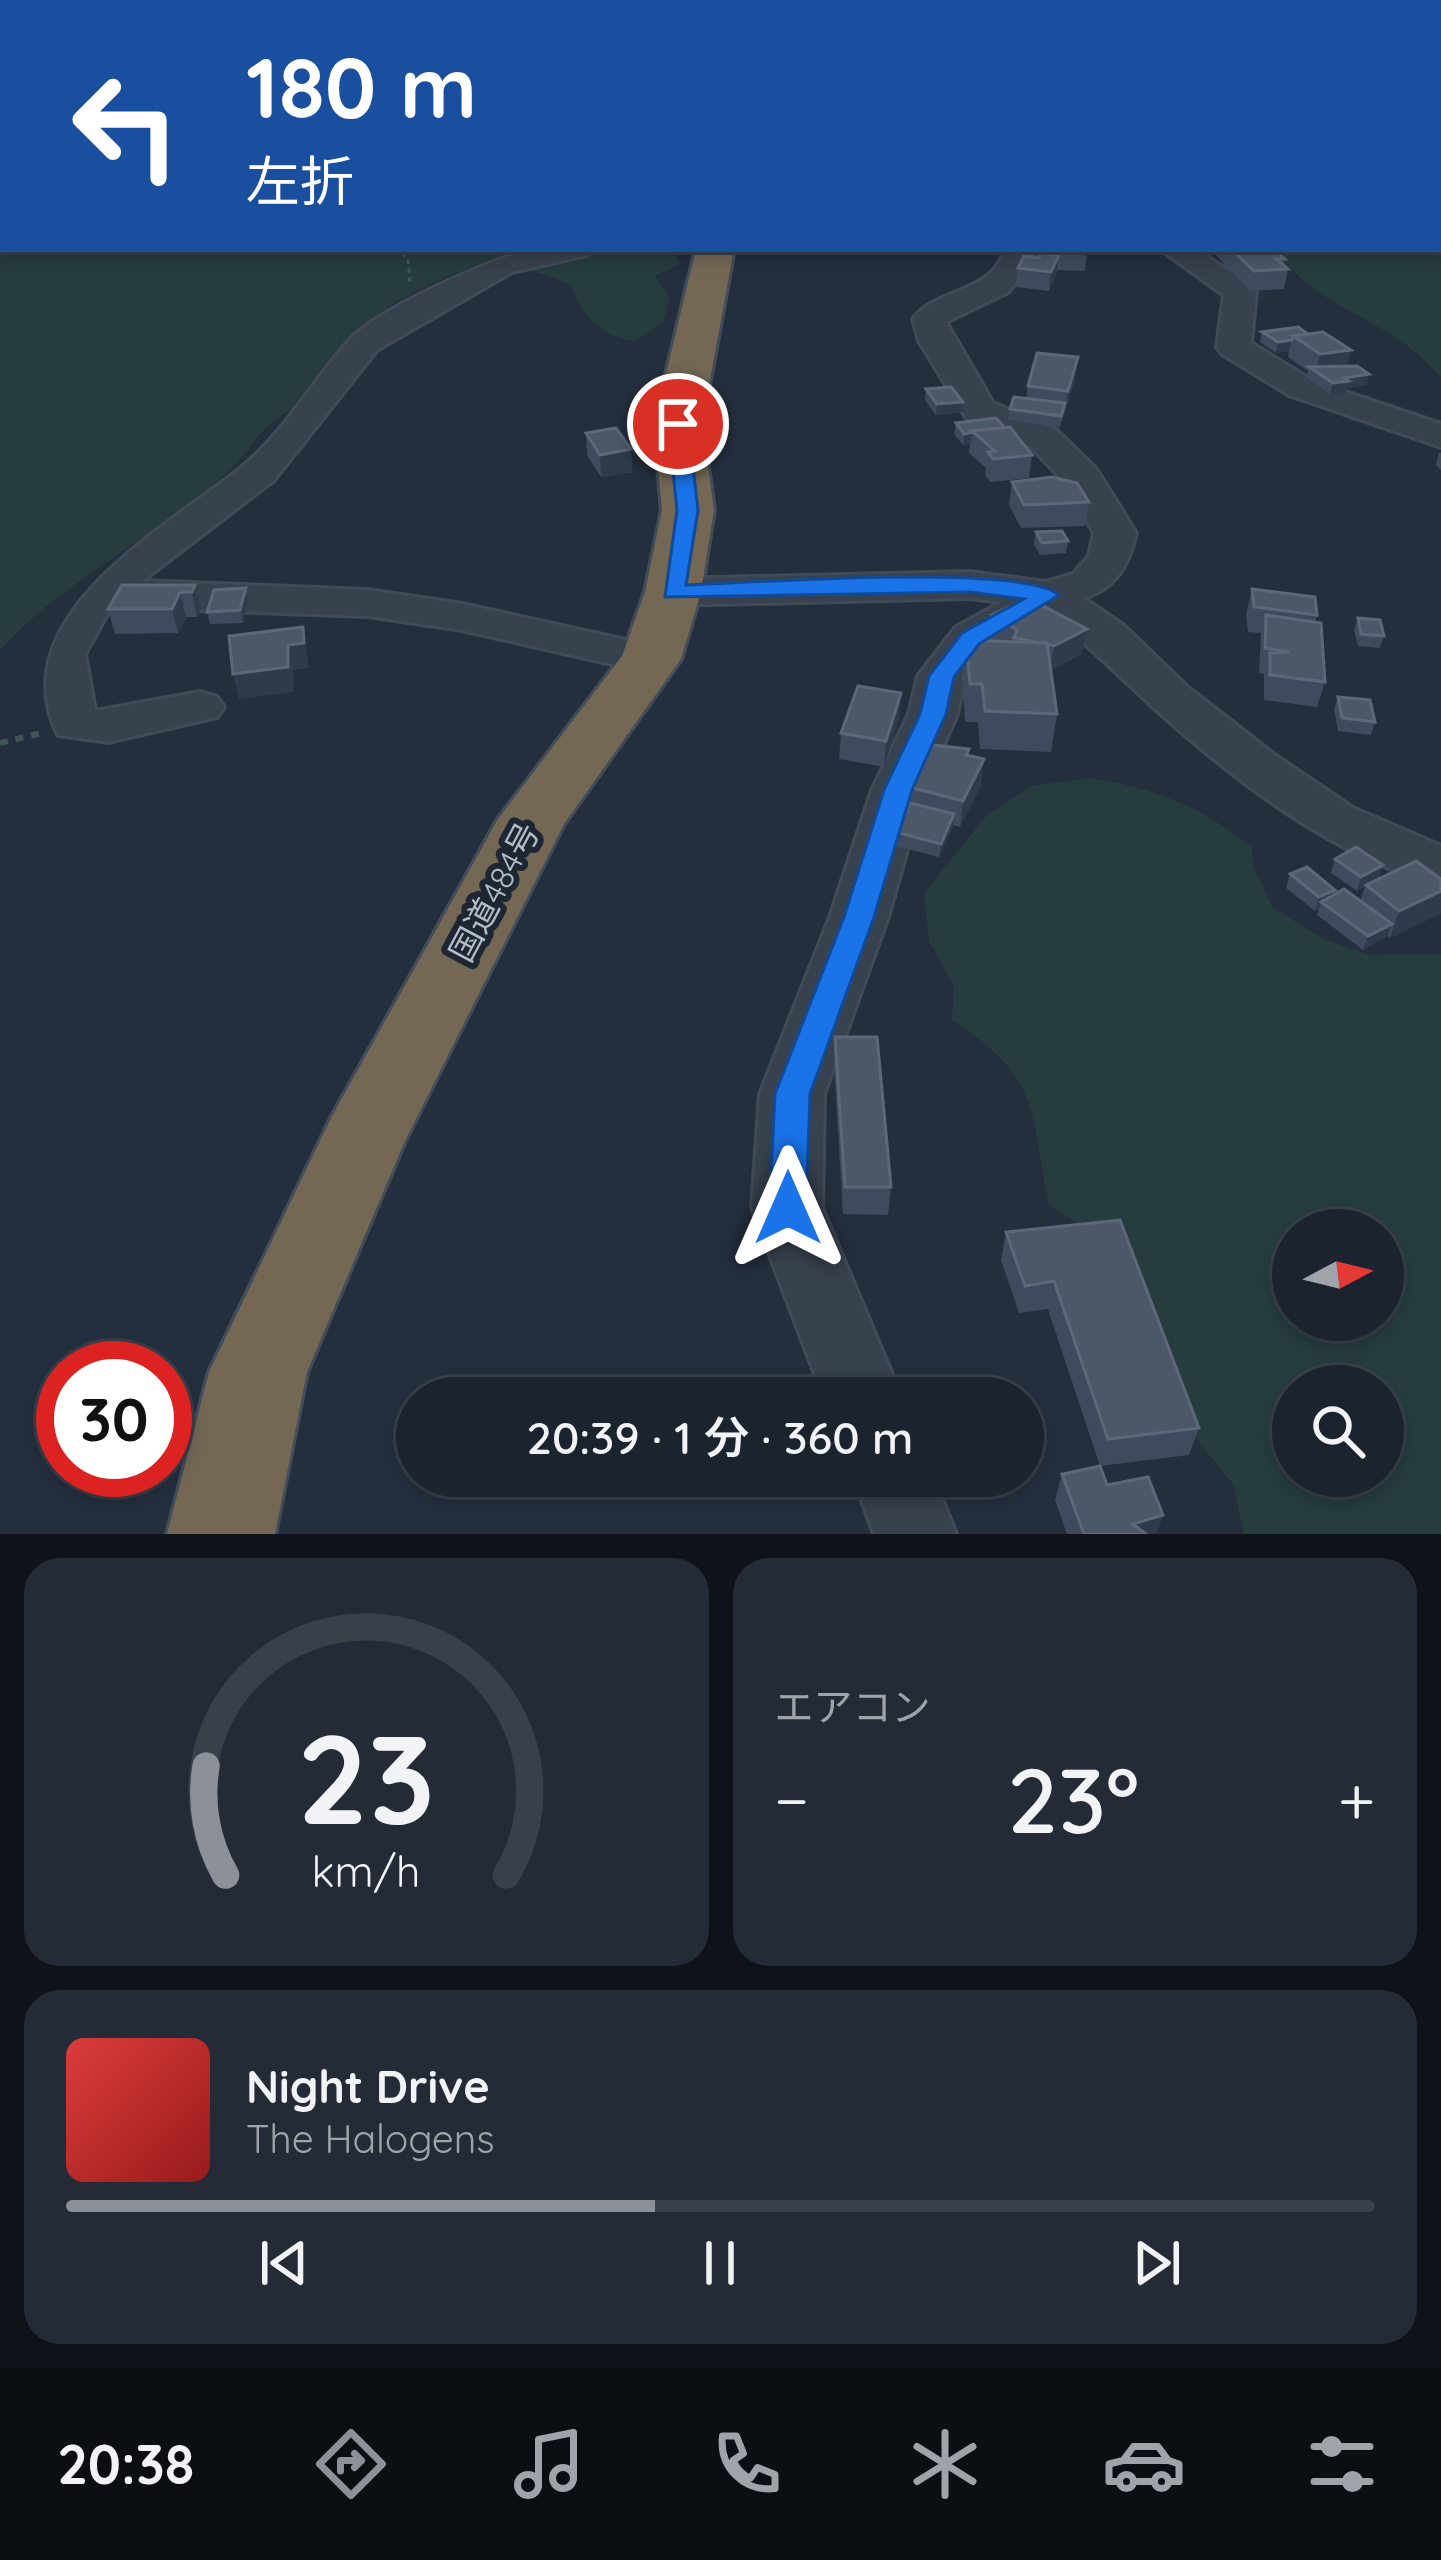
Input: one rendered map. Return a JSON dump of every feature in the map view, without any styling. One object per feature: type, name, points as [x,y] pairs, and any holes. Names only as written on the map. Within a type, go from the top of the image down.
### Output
[{"type":"highway","name":"国道484号","points":[[220,1534],[258,1372],[361,1143],[532,819],[651,659],[673,592],[688,510],[678,424],[714,252]]},
{"type":"street","points":[[200,707],[108,727],[75,725],[59,684],[67,630],[99,592],[260,472],[365,343],[428,302],[502,265],[563,252]]},
{"type":"street","points":[[855,1377],[788,1208],[792,1094],[859,917],[898,790],[933,714],[942,676],[971,638],[1048,595],[1088,584],[1109,560],[1115,532],[1082,477],[1042,438],[980,411],[936,340],[929,319],[946,306],[1005,283],[1018,266],[1020,252]]},
{"type":"street","points":[[1180,252],[1240,292],[1234,347],[1301,388],[1441,436]]},
{"type":"street","points":[[673,592],[970,585],[1048,595],[1108,635],[1168,695],[1334,820],[1441,868]]},
{"type":"street","points":[[99,592],[368,603],[462,617],[651,659]]},
{"type":"street","points":[[901,1497],[915,1534]]},
{"type":"path","points":[[399,252],[408,258],[406,280],[428,302]]},
{"type":"green space","points":[[0,252],[673,252],[680,264],[655,276],[670,297],[663,322],[636,341],[603,330],[587,316],[571,285],[518,268],[496,266],[457,273],[387,307],[389,339],[377,352],[277,419],[199,497],[52,602],[0,650]]},
{"type":"green space","points":[[1278,252],[1441,252],[1441,376],[1405,344],[1319,292]]},
{"type":"green space","points":[[1092,778],[1136,787],[1177,801],[1252,848],[1254,868],[1272,907],[1325,940],[1371,955],[1441,954],[1441,1534],[1244,1534],[1233,1484],[1140,1371],[1094,1235],[1049,1204],[1033,1118],[1017,1078],[981,1041],[952,1020],[954,985],[929,941],[924,893],[987,815],[1031,786]]},
{"type":"building","points":[[1234,252],[1277,252],[1285,259],[1276,259],[1288,269],[1254,271]]},
{"type":"building","points":[[1041,253],[1059,255],[1051,272],[1018,268],[1024,256],[1039,258]]},
{"type":"building","points":[[1298,327],[1308,334],[1278,342],[1262,332]]},
{"type":"building","points":[[1323,332],[1351,350],[1320,354],[1293,336]]},
{"type":"building","points":[[1037,353],[1078,357],[1068,391],[1028,386]]},
{"type":"building","points":[[1357,366],[1369,374],[1333,383],[1309,367]]},
{"type":"building","points":[[951,387],[963,402],[937,404],[926,389]]},
{"type":"building","points":[[1014,397],[1065,403],[1061,416],[1010,409]]},
{"type":"building","points":[[996,418],[1005,428],[964,434],[956,423]]},
{"type":"building","points":[[1010,427],[1032,455],[993,459],[988,452],[995,451],[972,431]]},
{"type":"building","points":[[616,428],[631,449],[600,455],[586,433]]},
{"type":"building","points":[[1052,477],[1077,483],[1089,502],[1024,505],[1012,482]]},
{"type":"building","points":[[1062,531],[1068,541],[1042,543],[1036,532]]},
{"type":"building","points":[[122,585],[195,585],[192,592],[180,592],[172,609],[108,609]]},
{"type":"building","points":[[246,588],[240,610],[207,612],[214,590]]},
{"type":"building","points":[[1252,589],[1315,597],[1317,615],[1254,607]]},
{"type":"building","points":[[1028,598],[1087,629],[1054,646],[1014,638],[1017,630],[992,615]]},
{"type":"building","points":[[1266,615],[1321,623],[1325,682],[1270,675],[1270,653],[1289,652],[1265,648]]},
{"type":"building","points":[[1358,618],[1380,620],[1384,636],[1361,634]]},
{"type":"building","points":[[303,627],[304,643],[288,645],[288,667],[233,674],[229,636]]},
{"type":"building","points":[[966,640],[1047,643],[1057,714],[985,711],[982,684],[970,684]]},
{"type":"building","points":[[858,686],[901,693],[886,741],[841,733]]},
{"type":"building","points":[[1338,697],[1370,700],[1375,722],[1342,718]]},
{"type":"building","points":[[932,745],[969,749],[966,755],[984,759],[963,801],[909,787]]},
{"type":"building","points":[[910,803],[954,814],[941,844],[896,832]]},
{"type":"building","points":[[1356,847],[1383,865],[1361,877],[1335,859]]},
{"type":"building","points":[[1416,861],[1441,879],[1441,891],[1399,911],[1366,885]]},
{"type":"building","points":[[1307,867],[1335,890],[1319,897],[1290,874]]},
{"type":"building","points":[[1344,889],[1392,924],[1368,936],[1321,902]]},
{"type":"building","points":[[835,1037],[877,1037],[891,1187],[845,1187]]},
{"type":"building","points":[[1120,1220],[1199,1428],[1108,1439],[1054,1281],[1025,1286],[1006,1232]]},
{"type":"building","points":[[1100,1466],[1107,1485],[1148,1477],[1163,1515],[1133,1524],[1146,1534],[1084,1534],[1062,1474]]},
{"type":"route","points":[[678,424],[688,510],[673,592],[970,585],[1048,595],[971,638],[942,676],[933,714],[898,790],[859,917],[792,1094],[788,1208]]}]
